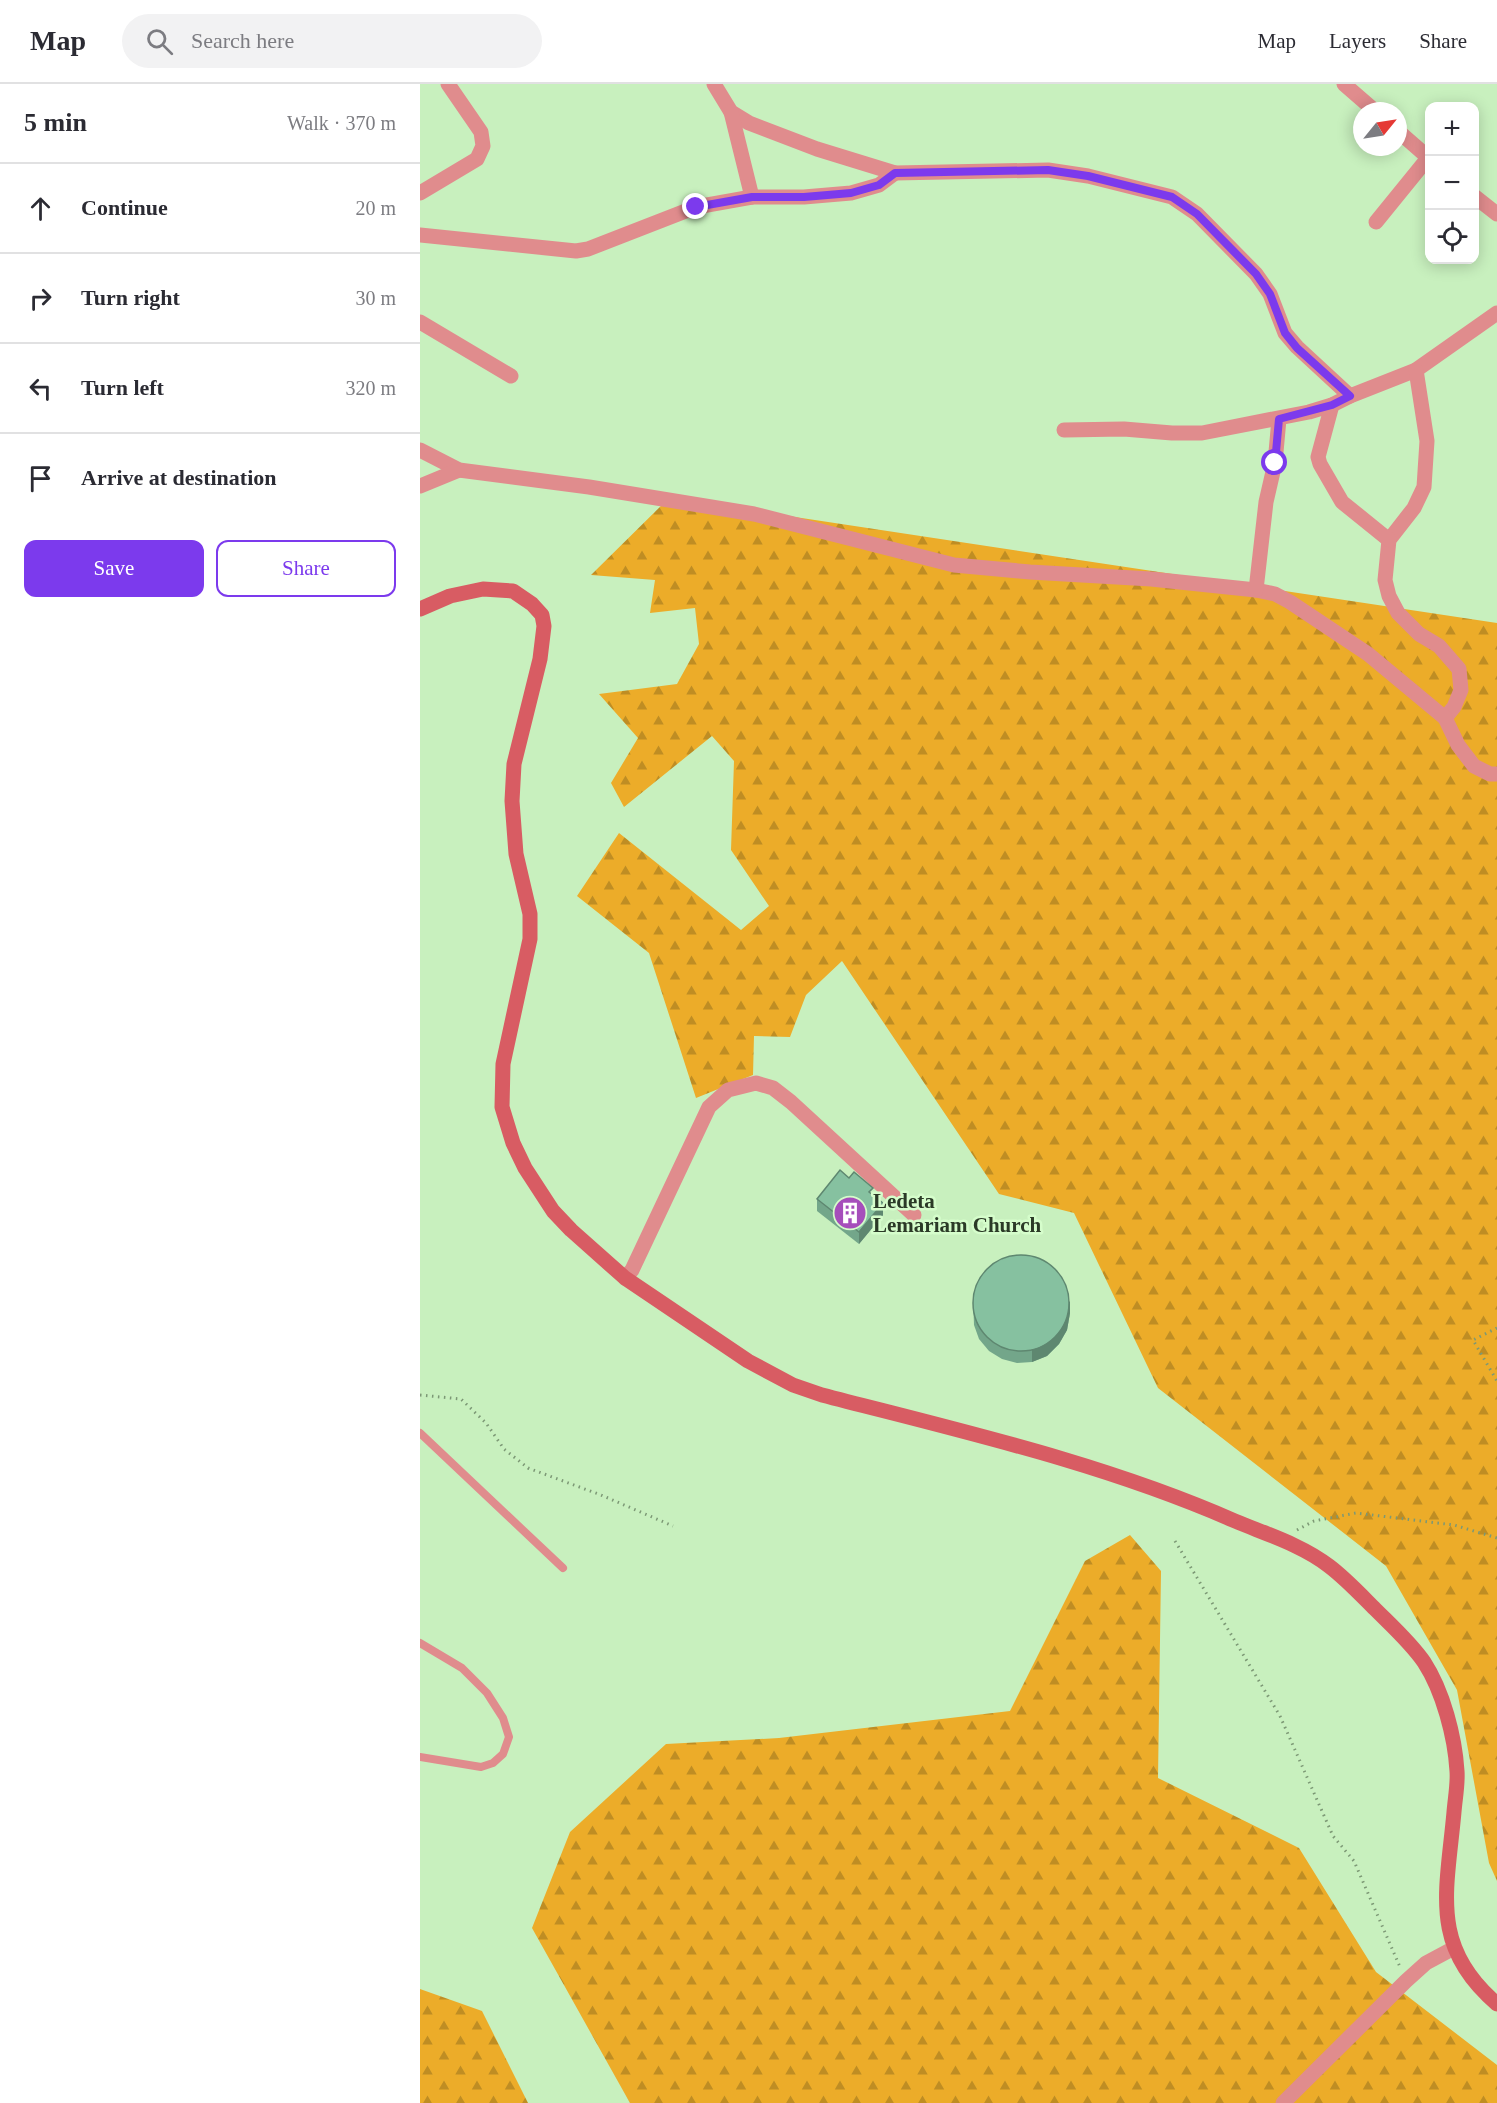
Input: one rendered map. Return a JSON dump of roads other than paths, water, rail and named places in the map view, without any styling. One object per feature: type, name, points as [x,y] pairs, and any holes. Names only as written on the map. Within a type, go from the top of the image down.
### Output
[{"type":"main road","points":[[420,609],[450,596],[483,589],[513,591],[532,604],[542,615],[544,626],[540,659],[514,764],[512,801],[516,854],[530,915],[530,939],[503,1064],[502,1107],[513,1143],[525,1168],[553,1210],[571,1230],[625,1278],[748,1361],[793,1384],[822,1395],[1029,1449],[1124,1478],[1185,1499],[1279,1540],[1328,1565],[1359,1593],[1424,1662],[1439,1691],[1453,1740],[1458,1773],[1445,1899],[1448,1922],[1454,1948],[1464,1969],[1484,1993],[1497,2004]]},
{"type":"street","points":[[420,193],[477,159],[483,146],[481,132],[448,84]]},
{"type":"street","points":[[714,84],[731,112],[752,197]]},
{"type":"street","points":[[1344,84],[1365,102]]},
{"type":"street","points":[[731,112],[749,123],[807,145],[895,173],[1048,170],[1088,176],[1172,197],[1197,214],[1256,274],[1270,294],[1285,333],[1297,348],[1350,396]]},
{"type":"street","points":[[1407,139],[1427,156]]},
{"type":"street","points":[[1376,222],[1425,163]]},
{"type":"street","points":[[420,235],[576,251],[588,249],[696,207],[752,197],[804,197],[851,193],[879,185],[895,173]]},
{"type":"street","points":[[1479,200],[1497,214]]},
{"type":"street","points":[[1065,430],[1124,429],[1202,433],[1279,419],[1332,405],[1416,370],[1497,313]]},
{"type":"street","points":[[420,322],[511,376]]},
{"type":"street","points":[[1416,370],[1427,441],[1424,487],[1414,508],[1389,540],[1385,580],[1389,596],[1398,613],[1419,634],[1439,646],[1459,669],[1461,690],[1454,707],[1444,718]]},
{"type":"street","points":[[1332,405],[1318,457],[1320,464],[1342,502],[1389,540]]},
{"type":"street","points":[[1256,590],[1266,502],[1275,463],[1279,419]]},
{"type":"street","points":[[420,450],[459,470],[589,487],[754,514],[954,565],[1151,579],[1275,594],[1368,654],[1444,718],[1458,745],[1474,766],[1490,774],[1497,774]]},
{"type":"street","points":[[420,486],[459,470]]},
{"type":"street","points":[[625,1278],[632,1270],[709,1107],[728,1090],[756,1083],[773,1088],[791,1102],[914,1215]]},
{"type":"street","points":[[1283,2103],[1425,1963],[1454,1948]]},
{"type":"lane","points":[[420,1433],[563,1568]]},
{"type":"lane","points":[[420,1643],[462,1668],[487,1693],[503,1718],[509,1737],[503,1754],[493,1763],[481,1767],[420,1757]]},
{"type":"place","name":"Ledeta Lemariam Church","points":[[850,1213]]}]
